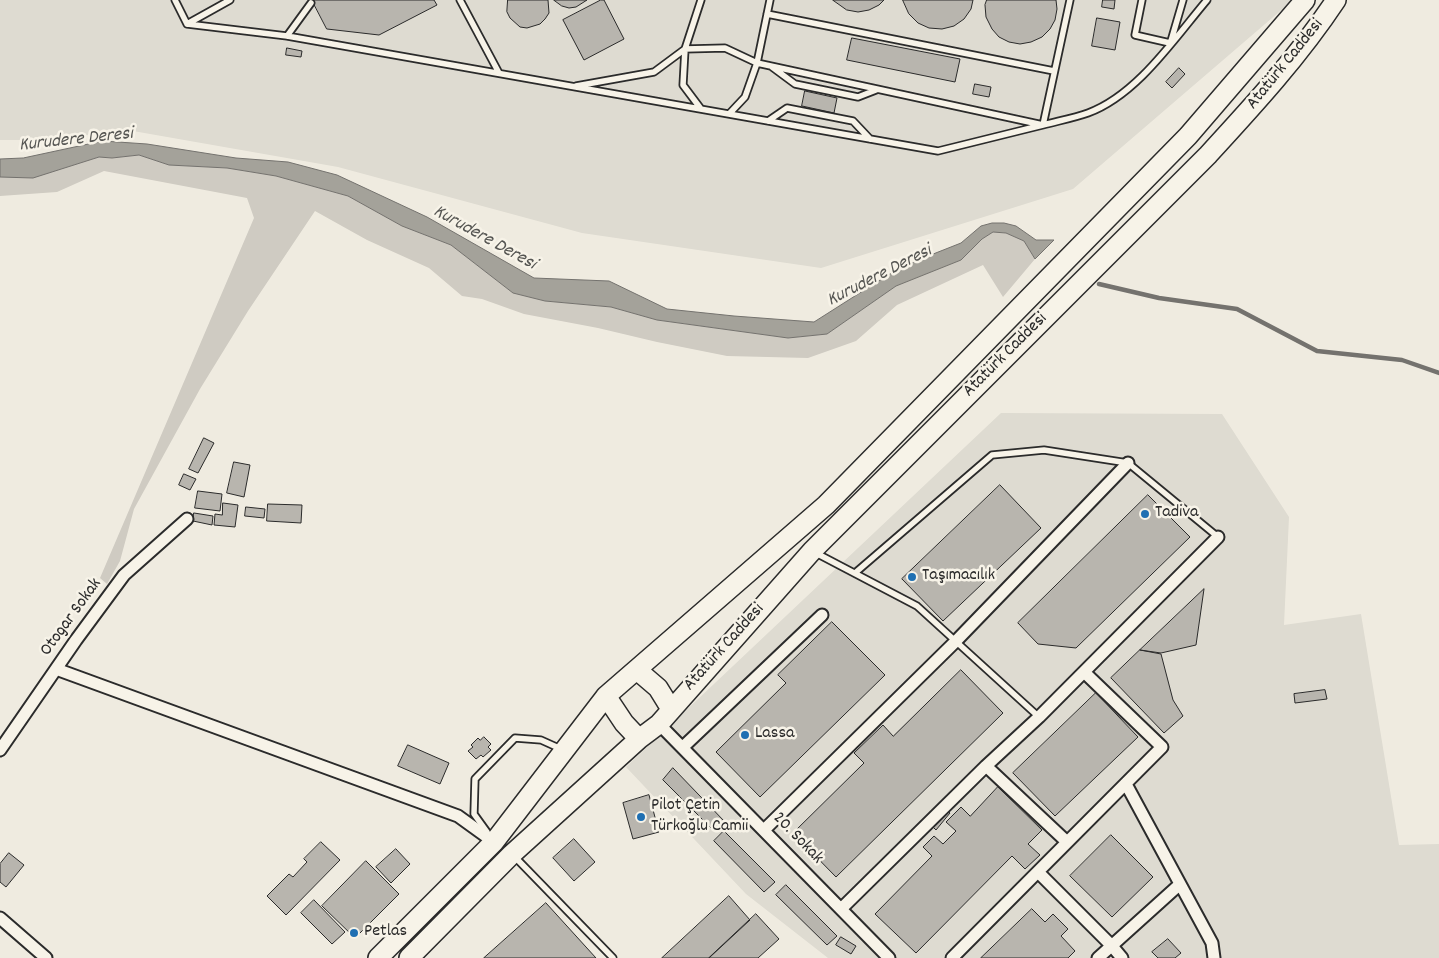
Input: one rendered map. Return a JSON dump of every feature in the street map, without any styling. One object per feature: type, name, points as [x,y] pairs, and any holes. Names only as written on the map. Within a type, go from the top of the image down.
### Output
[{"type":"main road","name":"Atatürk Caddesi","points":[[606,696],[624,678],[636,670],[826,506],[1188,136],[1305,0]]},
{"type":"main road","name":"Atatürk Caddesi","points":[[639,739],[659,724],[812,551],[1208,156],[1248,113],[1315,31],[1336,0]]},
{"type":"main road","points":[[636,670],[658,688],[671,709]]},
{"type":"main road","points":[[378,958],[494,842],[606,696],[624,723],[639,739],[512,854],[409,958]]},
{"type":"street","points":[[764,830],[956,641],[1128,463]]},
{"type":"street","name":"Otogar Sokak","points":[[0,750],[124,575],[187,519]]},
{"type":"street","points":[[841,909],[1084,672],[1218,537]]},
{"type":"street","points":[[683,747],[822,615]]},
{"type":"street","points":[[56,669],[458,816],[494,842]]},
{"type":"street","points":[[952,958],[1162,747],[1084,672]]},
{"type":"street","name":"20. Sokak","points":[[659,724],[889,958]]},
{"type":"street","points":[[986,766],[1067,842]]},
{"type":"street","points":[[1126,784],[1212,943],[1214,958]]},
{"type":"street","points":[[1038,872],[1122,958]]},
{"type":"street","points":[[1098,958],[1179,885]]},
{"type":"street","points":[[0,918],[46,958]]},
{"type":"lane","points":[[175,0],[187,24]]},
{"type":"lane","points":[[187,24],[230,0]]},
{"type":"lane","points":[[460,0],[499,74]]},
{"type":"lane","points":[[701,0],[685,49],[683,84],[701,109]]},
{"type":"lane","points":[[729,114],[745,97],[757,63],[770,0]]},
{"type":"lane","points":[[1043,125],[1070,0]]},
{"type":"lane","points":[[1142,0],[1135,35],[1170,43]]},
{"type":"lane","points":[[1170,43],[1183,0]]},
{"type":"lane","points":[[187,24],[287,36],[938,152],[1088,113],[1117,98],[1145,74],[1207,0]]},
{"type":"lane","points":[[287,36],[311,3]]},
{"type":"lane","points":[[767,14],[1054,71]]},
{"type":"lane","points":[[572,86],[654,72],[685,49],[725,48],[757,63],[1043,125]]},
{"type":"lane","points":[[770,66],[795,84],[858,97],[878,89]]},
{"type":"lane","points":[[768,121],[787,108],[854,121],[870,139]]},
{"type":"lane","points":[[855,573],[992,455],[1044,450],[1128,463],[1218,537]]},
{"type":"lane","points":[[812,551],[917,606],[1038,717]]},
{"type":"lane","points":[[494,842],[474,814],[475,779],[515,738],[541,740],[564,751]]},
{"type":"lane","points":[[512,854],[613,958]]},
{"type":"shaded area","points":[[0,0],[1293,0],[1073,189],[821,268],[582,233],[338,167],[133,131],[29,140],[0,140]]},
{"type":"shaded area","points":[[103,141],[147,144],[236,158],[288,162],[337,175],[427,217],[534,278],[609,281],[667,309],[734,316],[814,322],[888,275],[918,260],[961,243],[981,226],[992,223],[1016,226],[1036,240],[1054,240],[1035,259],[1024,241],[1006,233],[993,232],[982,239],[961,260],[896,286],[827,334],[788,338],[657,320],[611,307],[545,301],[513,293],[451,245],[402,226],[348,196],[276,176],[227,168],[169,165],[139,155],[112,158],[99,157],[33,178],[0,177],[0,159],[23,158]]},
{"type":"shaded area","points":[[139,155],[169,165],[227,168],[276,176],[348,196],[402,226],[451,245],[513,293],[545,301],[611,307],[657,320],[788,338],[827,334],[896,286],[961,260],[982,239],[993,232],[1006,233],[1024,241],[1035,259],[1003,297],[983,265],[897,305],[856,341],[808,358],[727,356],[524,314],[482,299],[462,296],[429,268],[367,240],[315,211],[248,311],[200,389],[134,509],[120,561],[107,584],[100,578],[254,218],[247,198],[104,171],[57,192],[0,196],[0,177],[33,177],[99,157],[112,158]]},
{"type":"shaded area","points":[[1001,413],[1222,414],[1289,517],[1284,625],[1361,614],[1399,845],[1439,844],[1439,958],[828,958],[746,894],[626,767]]},
{"type":"building","points":[[312,0],[434,0],[437,5],[379,35],[327,29]]},
{"type":"building","points":[[508,0],[548,0],[549,13],[540,24],[527,28],[520,27],[510,18],[507,12]]},
{"type":"building","points":[[554,0],[587,0],[576,7],[569,8],[562,6]]},
{"type":"building","points":[[604,0],[624,39],[584,60],[563,20]]},
{"type":"building","points":[[833,0],[884,0],[869,10],[858,12],[847,10]]},
{"type":"building","points":[[903,0],[973,0],[971,9],[964,19],[954,26],[942,29],[929,28],[918,23],[909,14]]},
{"type":"building","points":[[987,0],[1056,0],[1055,20],[1042,37],[1020,44],[1009,42],[999,37],[992,29],[986,17],[985,5]]},
{"type":"building","points":[[1103,0],[1115,0],[1114,9],[1102,7]]},
{"type":"building","points":[[1097,18],[1120,22],[1115,50],[1092,46]]},
{"type":"building","points":[[852,38],[960,59],[955,82],[847,60]]},
{"type":"building","points":[[287,48],[302,51],[301,57],[286,55]]},
{"type":"building","points":[[1179,68],[1185,74],[1172,88],[1166,82]]},
{"type":"building","points":[[975,84],[991,87],[989,97],[973,94]]},
{"type":"building","points":[[805,91],[837,98],[834,113],[802,106]]},
{"type":"building","points":[[204,438],[214,443],[198,473],[189,469]]},
{"type":"building","points":[[234,462],[250,465],[244,497],[227,493]]},
{"type":"building","points":[[184,474],[196,479],[190,490],[179,485]]},
{"type":"building","points":[[1000,485],[1041,528],[943,621],[902,579]]},
{"type":"building","points":[[198,491],[222,494],[220,511],[195,508]]},
{"type":"building","points":[[1148,495],[1190,537],[1076,648],[1038,644],[1018,623]]},
{"type":"building","points":[[223,503],[238,505],[235,527],[214,525],[215,514],[222,515]]},
{"type":"building","points":[[268,504],[302,505],[301,523],[267,521]]},
{"type":"building","points":[[246,507],[265,509],[264,518],[245,516]]},
{"type":"building","points":[[194,513],[213,516],[212,525],[193,521]]},
{"type":"building","points":[[1204,589],[1196,645],[1161,653],[1140,650]]},
{"type":"building","points":[[832,622],[885,675],[760,797],[716,752],[786,683],[778,675]]},
{"type":"building","points":[[1140,650],[1161,654],[1173,700],[1183,716],[1164,733],[1111,678]]},
{"type":"building","points":[[961,670],[1003,713],[836,877],[793,833],[864,763],[854,753],[883,725],[893,736]]},
{"type":"building","points":[[1325,690],[1327,699],[1295,703],[1294,694]]},
{"type":"building","points":[[1096,693],[1138,737],[1055,816],[1013,773]]},
{"type":"building","points":[[484,737],[491,744],[488,747],[491,750],[483,757],[481,755],[476,759],[468,751],[473,747],[471,745],[478,738],[480,740]]},
{"type":"building","points":[[408,745],[449,763],[440,784],[398,766]]},
{"type":"building","points":[[673,768],[725,822],[714,831],[663,780]]},
{"type":"building","points":[[998,787],[1042,830],[1028,844],[1040,855],[1025,869],[1012,856],[916,953],[875,914],[932,856],[923,847],[934,836],[943,844],[956,831],[946,822],[961,807],[970,816]]},
{"type":"building","name":"Pilot Çetin Türkoğlu Camii","points":[[649,795],[659,832],[633,839],[623,803]]},
{"type":"building","points":[[945,809],[950,813],[936,830],[931,825]]},
{"type":"building","points":[[724,831],[775,882],[764,892],[714,841]]},
{"type":"building","points":[[1111,835],[1153,877],[1112,917],[1070,876]]},
{"type":"building","points":[[574,839],[595,862],[574,881],[553,858]]},
{"type":"building","points":[[321,842],[340,860],[286,915],[267,896],[289,874],[293,877],[307,862],[304,859]]},
{"type":"building","points":[[396,849],[410,864],[391,883],[376,867]]},
{"type":"building","points":[[9,853],[24,865],[6,887],[0,882],[0,864]]},
{"type":"building","points":[[366,861],[399,894],[355,938],[322,906]]},
{"type":"building","points":[[786,885],[837,936],[827,945],[776,895]]},
{"type":"building","points":[[729,896],[750,920],[709,958],[662,958]]},
{"type":"building","points":[[314,900],[345,932],[332,944],[301,913]]},
{"type":"building","points":[[546,903],[596,958],[484,958]]},
{"type":"building","points":[[1032,909],[1045,922],[1053,914],[1068,929],[1061,936],[1075,951],[1068,958],[981,958]]},
{"type":"building","points":[[756,914],[779,939],[758,958],[709,958]]},
{"type":"building","points":[[841,937],[856,946],[851,954],[836,945]]},
{"type":"building","points":[[1168,939],[1181,953],[1175,958],[1158,958],[1152,952]]},
{"type":"waterway","name":"Kurudere Deresi","points":[[1099,284],[1159,298],[1237,309],[1317,351],[1402,360],[1439,373]]},
{"type":"place","name":"Tadiva","points":[[1145,514]]},
{"type":"place","name":"Taşımacılık","points":[[912,577]]},
{"type":"place","name":"Lassa","points":[[745,735]]},
{"type":"place","name":"Pilot Çetin Türkoğlu Camii","points":[[641,817]]},
{"type":"place","name":"Petlas","points":[[354,933]]}]
